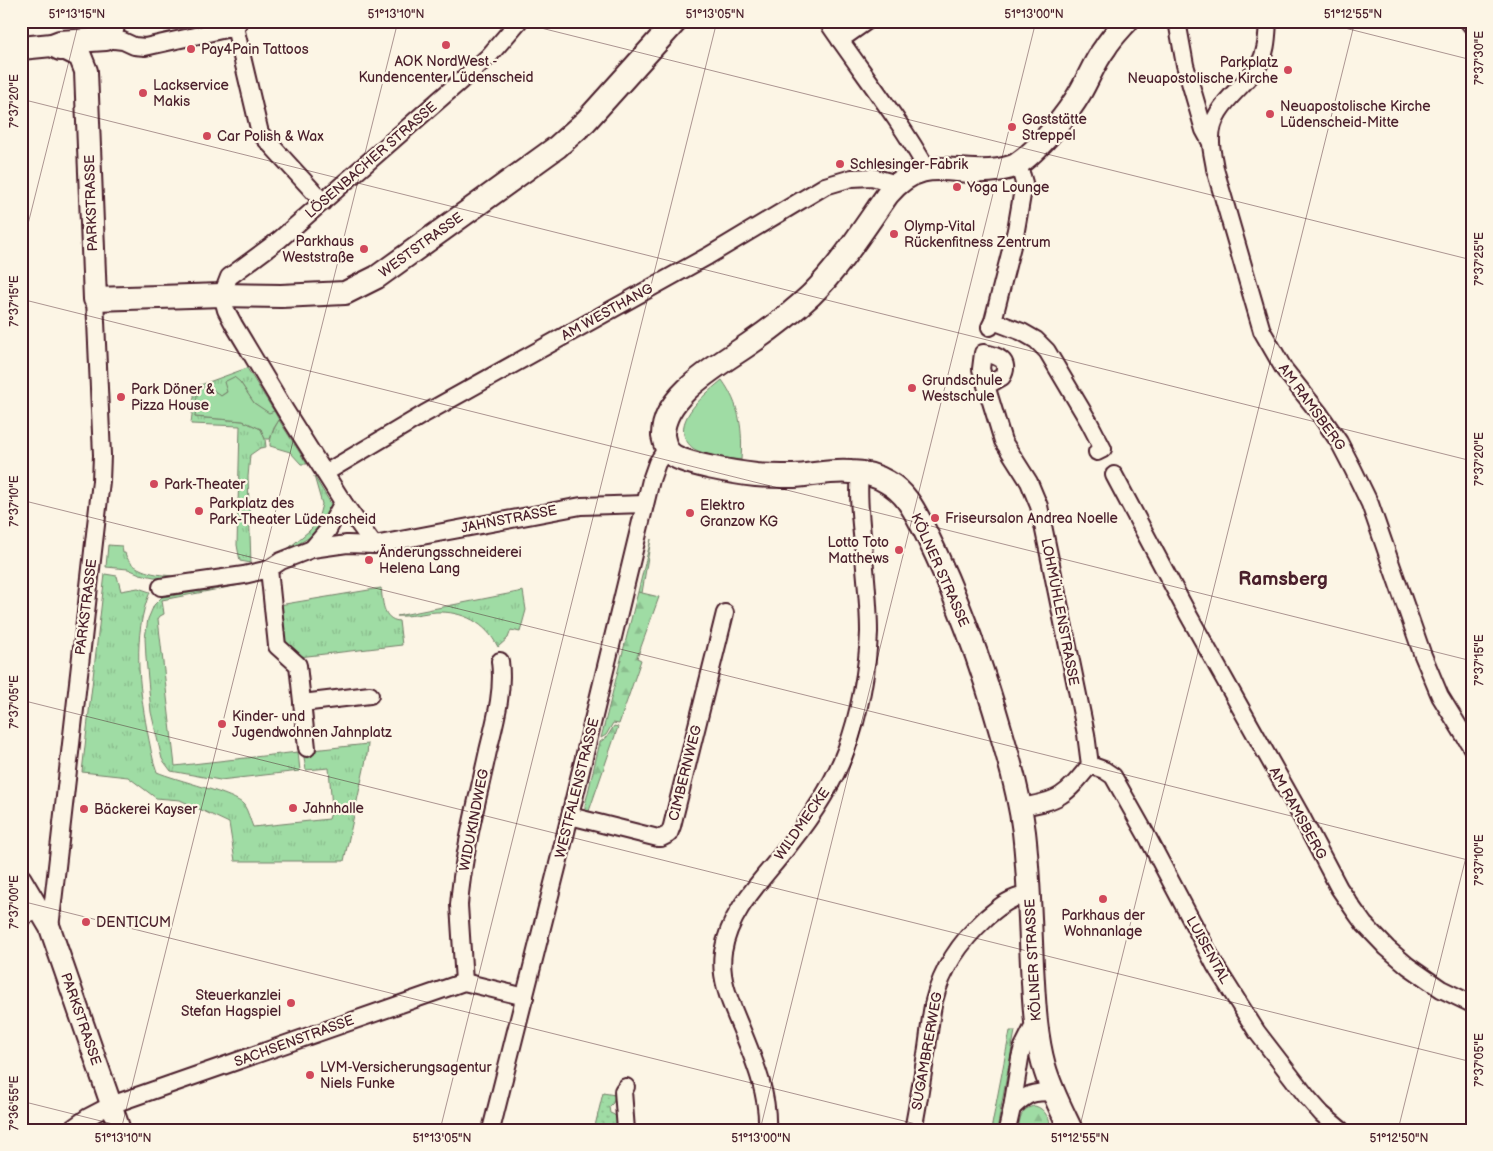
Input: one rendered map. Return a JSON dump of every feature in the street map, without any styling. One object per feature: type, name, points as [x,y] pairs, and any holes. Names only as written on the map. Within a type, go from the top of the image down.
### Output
[{"type":"main road","name":"WESTSTRASSE","points":[[95,299],[345,293],[377,277],[557,148],[586,121],[676,21]]},
{"type":"main road","points":[[1104,48],[1110,21]]},
{"type":"main road","points":[[667,448],[663,437],[666,421],[671,409],[683,394],[702,376],[773,327],[809,296],[837,266],[897,184],[912,174],[927,169],[944,168],[987,172],[1004,169],[1016,164],[1029,154],[1053,129],[1072,105],[1104,48],[1127,21]]},
{"type":"main road","points":[[21,48],[52,45],[110,30]]},
{"type":"main road","name":"PARKSTRASSE","points":[[52,45],[80,56],[86,71],[95,299]]},
{"type":"main road","name":"KÖLNER STRASSE","points":[[667,448],[673,455],[685,461],[728,471],[757,475],[794,476],[860,473],[891,484],[908,500],[956,599],[996,710],[1020,807],[1024,833],[1038,1042],[1053,1092],[1071,1130]]},
{"type":"street","name":"LÖSENBACHER STRASSE","points":[[222,295],[229,277],[279,240],[488,57],[519,21]]},
{"type":"street","points":[[826,21],[907,135],[927,169]]},
{"type":"street","points":[[840,40],[867,21]]},
{"type":"street","name":"AM RAMSBERG","points":[[1177,21],[1185,65],[1204,130],[1210,141],[1215,169],[1262,331],[1284,369],[1339,442],[1353,469],[1370,504],[1422,653],[1440,696],[1472,748]]},
{"type":"street","name":"AM RAMSBERG","points":[[1210,141],[1218,112],[1259,65],[1265,51],[1268,21]]},
{"type":"street","points":[[1468,21],[1472,26]]},
{"type":"street","points":[[110,30],[134,46],[145,47],[237,24],[260,132],[323,202]]},
{"type":"street","points":[[1016,164],[1024,183],[1012,246],[992,324],[1022,332],[1036,340],[1047,351],[1103,449],[1097,452]]},
{"type":"street","name":"AM WESTHANG","points":[[325,472],[424,414],[708,256],[826,186],[852,178],[872,177],[897,184]]},
{"type":"street","points":[[222,295],[226,310],[234,326],[343,502],[374,544]]},
{"type":"street","name":"PARKSTRASSE","points":[[95,299],[102,447],[101,481],[50,928],[120,1130]]},
{"type":"street","name":"LOHMÜHLENSTRASSE","points":[[986,386],[1003,441],[1029,482],[1039,506],[1061,618],[1066,631],[1076,692],[1086,734],[1090,765]]},
{"type":"street","name":"WESTFALENSTRASSE","points":[[491,1130],[570,816],[645,504],[654,470],[667,448]]},
{"type":"street","name":"WILDMECKE","points":[[767,1130],[761,1082],[727,993],[723,970],[724,950],[729,927],[741,906],[806,823],[823,797],[847,749],[865,674],[869,631],[860,473]]},
{"type":"street","name":"AM RAMSBERG","points":[[1114,476],[1197,632],[1296,807],[1339,888],[1364,924],[1387,948],[1408,966],[1441,989],[1472,1004]]},
{"type":"street","name":"JAHNSTRASSE","points":[[312,549],[328,530],[343,502]]},
{"type":"street","name":"JAHNSTRASSE","points":[[161,587],[223,579],[269,568],[281,561],[312,549],[347,544],[374,544],[581,506],[645,504]]},
{"type":"street","points":[[269,568],[277,646],[298,665],[307,748]]},
{"type":"street","name":"CIMBERNWEG","points":[[570,816],[658,838],[669,834],[725,613]]},
{"type":"street","name":"WIDUKINDWEG","points":[[464,982],[460,896],[465,860],[497,709],[502,674],[500,660]]},
{"type":"street","points":[[302,703],[370,695]]},
{"type":"street","points":[[1020,807],[1056,799],[1080,779],[1090,765]]},
{"type":"street","name":"LUISENTAL","points":[[1090,765],[1104,770],[1113,776],[1216,967],[1257,1032],[1307,1097],[1322,1114],[1341,1130]]},
{"type":"street","points":[[21,879],[29,913],[50,928]]},
{"type":"street","name":"SUGAMBRERWEG","points":[[913,1130],[934,1002],[942,979],[950,963],[968,937],[993,912],[1010,899],[1029,895]]},
{"type":"street","points":[[464,982],[525,997]]},
{"type":"street","name":"SACHSENSTRASSE","points":[[70,1130],[111,1104],[464,982]]},
{"type":"street","points":[[1008,1130],[1018,1064],[1023,1047],[1036,1021]]},
{"type":"street","points":[[1016,1081],[1026,1072],[1045,1068]]},
{"type":"street","points":[[626,1086],[623,1091],[626,1130]]},
{"type":"street","points":[[1012,1108],[1026,1096],[1039,1092],[1053,1092]]},
{"type":"green space","points":[[247,368],[274,411],[269,414],[254,403],[240,382],[221,396],[209,387],[202,387],[195,417],[243,421],[261,429],[265,439],[266,447],[260,448],[250,455],[248,477],[251,563],[240,561],[237,545],[240,426],[191,424],[195,387]]},
{"type":"green space","points":[[234,377],[240,382],[254,403],[269,413],[274,411],[279,420],[270,439],[265,439],[261,429],[243,421],[195,417],[197,395],[202,387],[209,387],[221,396],[227,392],[224,382]]},
{"type":"green space","points":[[722,380],[733,399],[739,418],[741,428],[741,460],[694,449],[687,442],[684,435],[686,419],[690,412]]},
{"type":"green space","points":[[279,420],[307,464],[301,464],[290,452],[270,446],[273,432]]},
{"type":"green space","points":[[314,476],[333,507],[322,527],[312,536],[284,552],[317,523],[322,504]]},
{"type":"green space","points":[[651,539],[642,593],[638,592]]},
{"type":"green space","points":[[108,545],[122,546],[123,553],[139,568],[160,575],[175,576],[166,578],[154,577],[128,569],[106,567]]},
{"type":"green space","points":[[105,574],[117,576],[121,591],[138,588],[150,592],[144,608],[141,626],[139,661],[144,713],[157,772],[230,796],[239,801],[244,805],[253,827],[329,819],[332,809],[329,768],[306,770],[303,751],[368,744],[344,861],[235,861],[229,823],[180,800],[156,798],[128,777],[82,772]]},
{"type":"green space","points":[[245,584],[162,600],[164,614],[158,619],[175,766],[298,752],[300,771],[220,780],[171,771],[162,759],[151,712],[145,638],[148,619],[154,605],[162,597]]},
{"type":"green space","points":[[381,588],[386,613],[393,620],[399,621],[402,645],[299,657],[283,643],[279,605]]},
{"type":"green space","points":[[523,591],[526,610],[520,632],[511,630],[508,638],[498,647],[487,631],[473,620],[464,616],[436,612],[397,616]]},
{"type":"green space","points":[[638,592],[659,597],[637,658],[641,660],[619,724],[613,723],[606,735],[601,738]]},
{"type":"green space","points":[[614,726],[618,727],[588,814],[585,811],[585,805],[600,742],[607,737]]},
{"type":"green space","points":[[1010,1031],[1015,1031],[997,1130],[991,1130]]},
{"type":"green space","points":[[603,1093],[615,1095],[613,1103],[609,1107],[610,1113],[617,1117],[622,1130],[594,1130]]},
{"type":"green space","points":[[1035,1106],[1044,1112],[1053,1130],[1018,1130],[1024,1111]]},
{"type":"place","name":"AOK NordWest - Kundencenter Lüdenscheid","points":[[446,45]]},
{"type":"place","name":"Pay4Pain Tattoos","points":[[191,49]]},
{"type":"place","name":"Parkplatz Neuapostolische Kirche","points":[[1288,70]]},
{"type":"place","name":"Lackservice Makis","points":[[143,93]]},
{"type":"place","name":"Neuapostolische Kirche Lüdenscheid-Mitte","points":[[1270,114]]},
{"type":"place","name":"Gaststätte Streppel","points":[[1012,127]]},
{"type":"place","name":"Car Polish & Wax","points":[[207,136]]},
{"type":"place","name":"Schlesinger-Fabrik","points":[[840,164]]},
{"type":"place","name":"Yoga Lounge","points":[[957,187]]},
{"type":"place","name":"Olymp-Vital Rückenfitness Zentrum","points":[[894,234]]},
{"type":"place","name":"Parkhaus Weststraße","points":[[364,249]]},
{"type":"place","name":"Grundschule Westschule","points":[[912,388]]},
{"type":"place","name":"Park Döner & Pizza House","points":[[121,397]]},
{"type":"place","name":"Park-Theater","points":[[154,484]]},
{"type":"place","name":"Parkplatz des Park-Theater Lüdenscheid","points":[[199,511]]},
{"type":"place","name":"Elektro Granzow KG","points":[[690,513]]},
{"type":"place","name":"Friseursalon Andrea Noelle","points":[[935,518]]},
{"type":"place","name":"Lotto Toto Matthews","points":[[899,550]]},
{"type":"place","name":"Änderungsschneiderei Helena Lang","points":[[369,560]]},
{"type":"place","name":"Kinder- und Jugendwohnen Jahnplatz","points":[[222,724]]},
{"type":"place","name":"Jahnhalle","points":[[293,808]]},
{"type":"place","name":"Bäckerei Kayser","points":[[84,809]]},
{"type":"place","name":"Parkhaus der Wohnanlage","points":[[1103,899]]},
{"type":"place","name":"DENTICUM","points":[[86,922]]},
{"type":"place","name":"Steuerkanzlei Stefan Hagspiel","points":[[291,1003]]},
{"type":"place","name":"LVM-Versicherungsagentur Niels Funke","points":[[310,1075]]},
{"type":"district","name":"Ramsberg","points":[[1283,579]]}]
